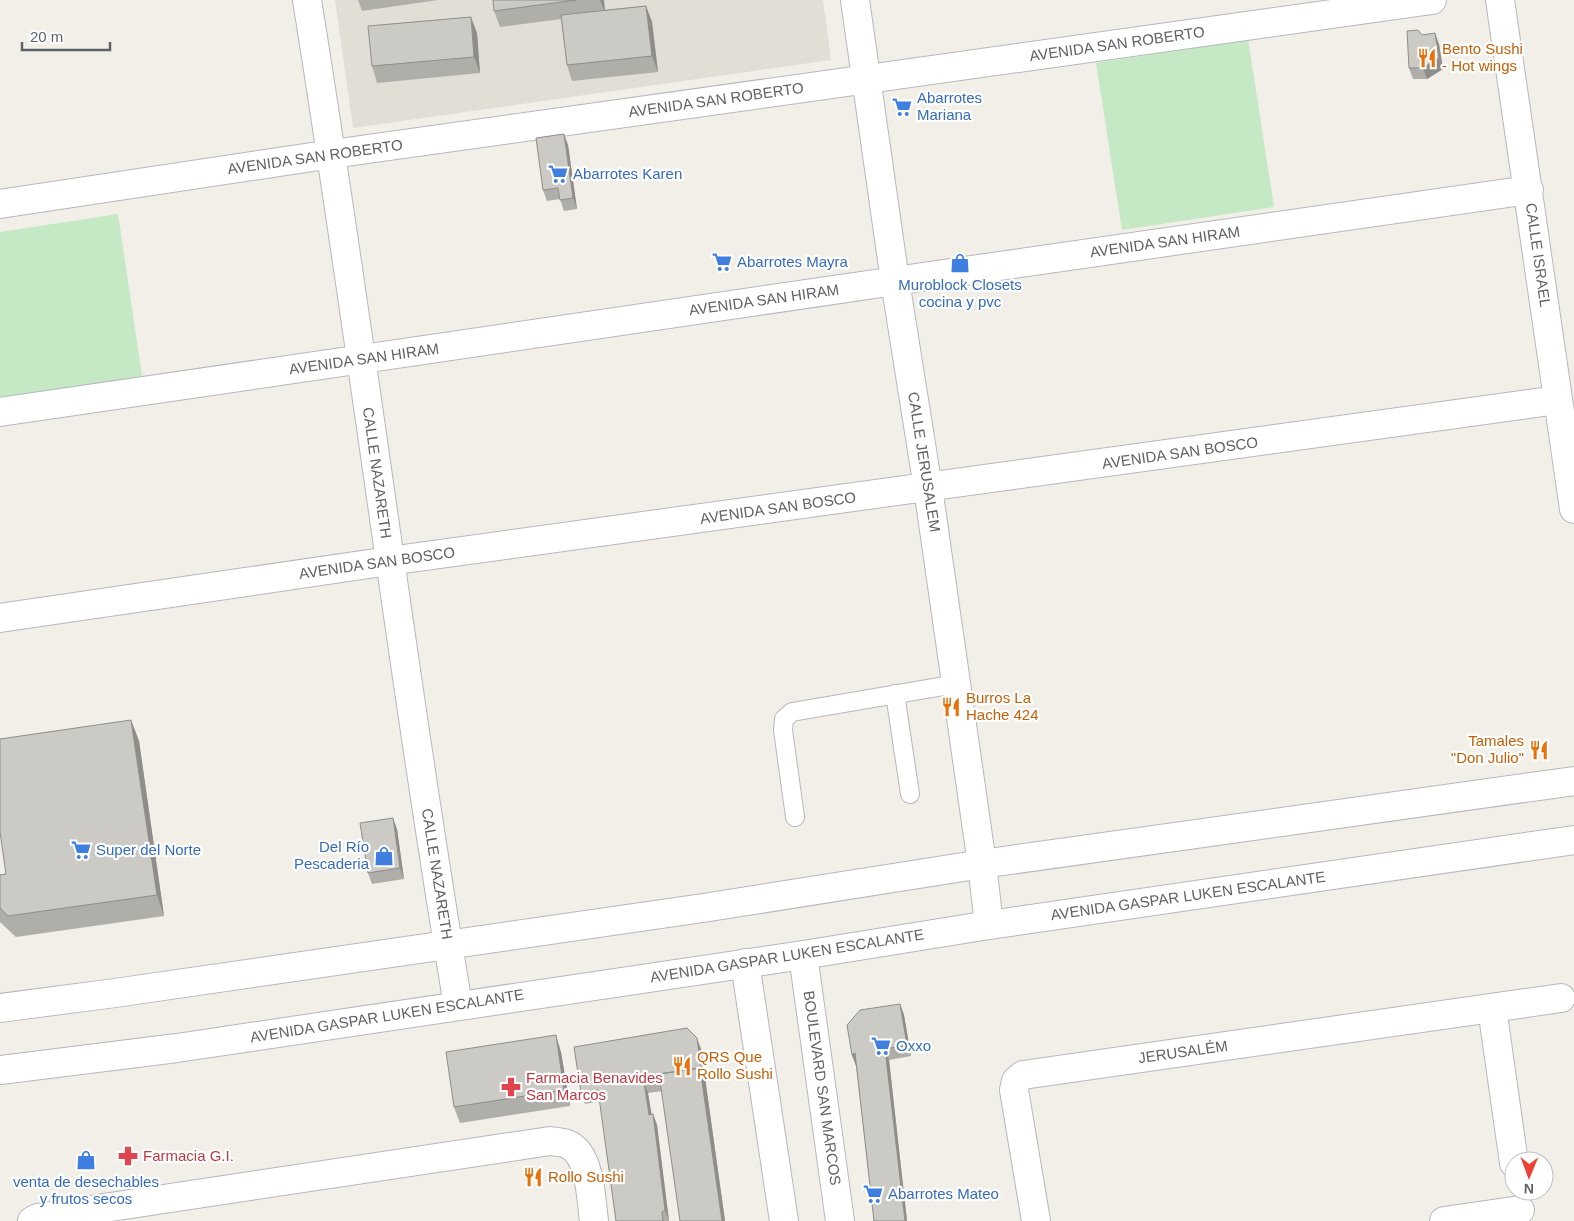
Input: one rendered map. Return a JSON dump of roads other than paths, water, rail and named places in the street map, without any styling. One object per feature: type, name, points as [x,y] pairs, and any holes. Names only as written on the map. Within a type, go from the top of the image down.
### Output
[{"type":"street","name":"CALLE NAZARETH","points":[[307,0],[332,154],[389,561],[458,1005]]},
{"type":"street","name":"CALLE JERUSALEM","points":[[855,0],[895,280],[928,488],[982,864],[989,925]]},
{"type":"street","name":"AVENIDA SAN ROBERTO","points":[[0,204],[332,154],[1432,0]]},
{"type":"street","name":"CALLE ISRAEL","points":[[1500,0],[1574,510]]},
{"type":"street","name":"AVENIDA SAN HIRAM","points":[[0,412],[895,280],[1529,190]]},
{"type":"street","name":"AVENIDA SAN BOSCO","points":[[0,618],[389,561],[1557,400]]},
{"type":"street","points":[[0,1008],[703,908],[982,864],[1574,781]]},
{"type":"street","name":"AVENIDA GASPAR LUKEN ESCALANTE","points":[[0,1070],[177,1048],[803,955],[989,925],[1574,840]]},
{"type":"street","name":"BOULEVARD SAN MARCOS","points":[[803,955],[840,1221]]},
{"type":"street","points":[[745,963],[784,1221]]},
{"type":"street","name":"JERUSALÉM","points":[[1036,1221],[1014,1090],[1016,1080],[1023,1075],[1560,998]]},
{"type":"street","points":[[1492,1008],[1512,1151]]},
{"type":"street","points":[[32,1221],[37,1218],[550,1141],[570,1145],[582,1157],[588,1172],[594,1221]]},
{"type":"street","points":[[1444,1221],[1520,1207]]},
{"type":"lane","points":[[795,817],[783,730],[784,719],[792,712],[956,684]]},
{"type":"lane","points":[[895,694],[910,794]]},
{"type":"place","name":"Bento Sushi - Hot wings","points":[[1427,58]]},
{"type":"place","name":"Abarrotes Mariana","points":[[902,107]]},
{"type":"place","name":"Abarrotes Karen","points":[[558,174]]},
{"type":"place","name":"Abarrotes Mayra","points":[[722,262]]},
{"type":"place","name":"Muroblock Closets cocina y pvc","points":[[960,263]]},
{"type":"place","name":"Burros La Hache 424","points":[[951,707]]},
{"type":"place","name":"Tamales \"Don Julio\"","points":[[1539,750]]},
{"type":"place","name":"Super del Norte","points":[[81,850]]},
{"type":"place","name":"Del Río Pescaderia","points":[[384,856]]},
{"type":"place","name":"Oxxo","points":[[881,1046]]},
{"type":"place","name":"QRS Que Rollo Sushi","points":[[682,1066]]},
{"type":"place","name":"Farmacia Benavides San Marcos","points":[[511,1087]]},
{"type":"place","name":"Farmacia G.I.","points":[[128,1156]]},
{"type":"place","name":"venta de desechables y frutos secos","points":[[86,1160]]},
{"type":"place","name":"Rollo Sushi","points":[[533,1177]]},
{"type":"place","name":"Abarrotes Mateo","points":[[873,1194]]}]
